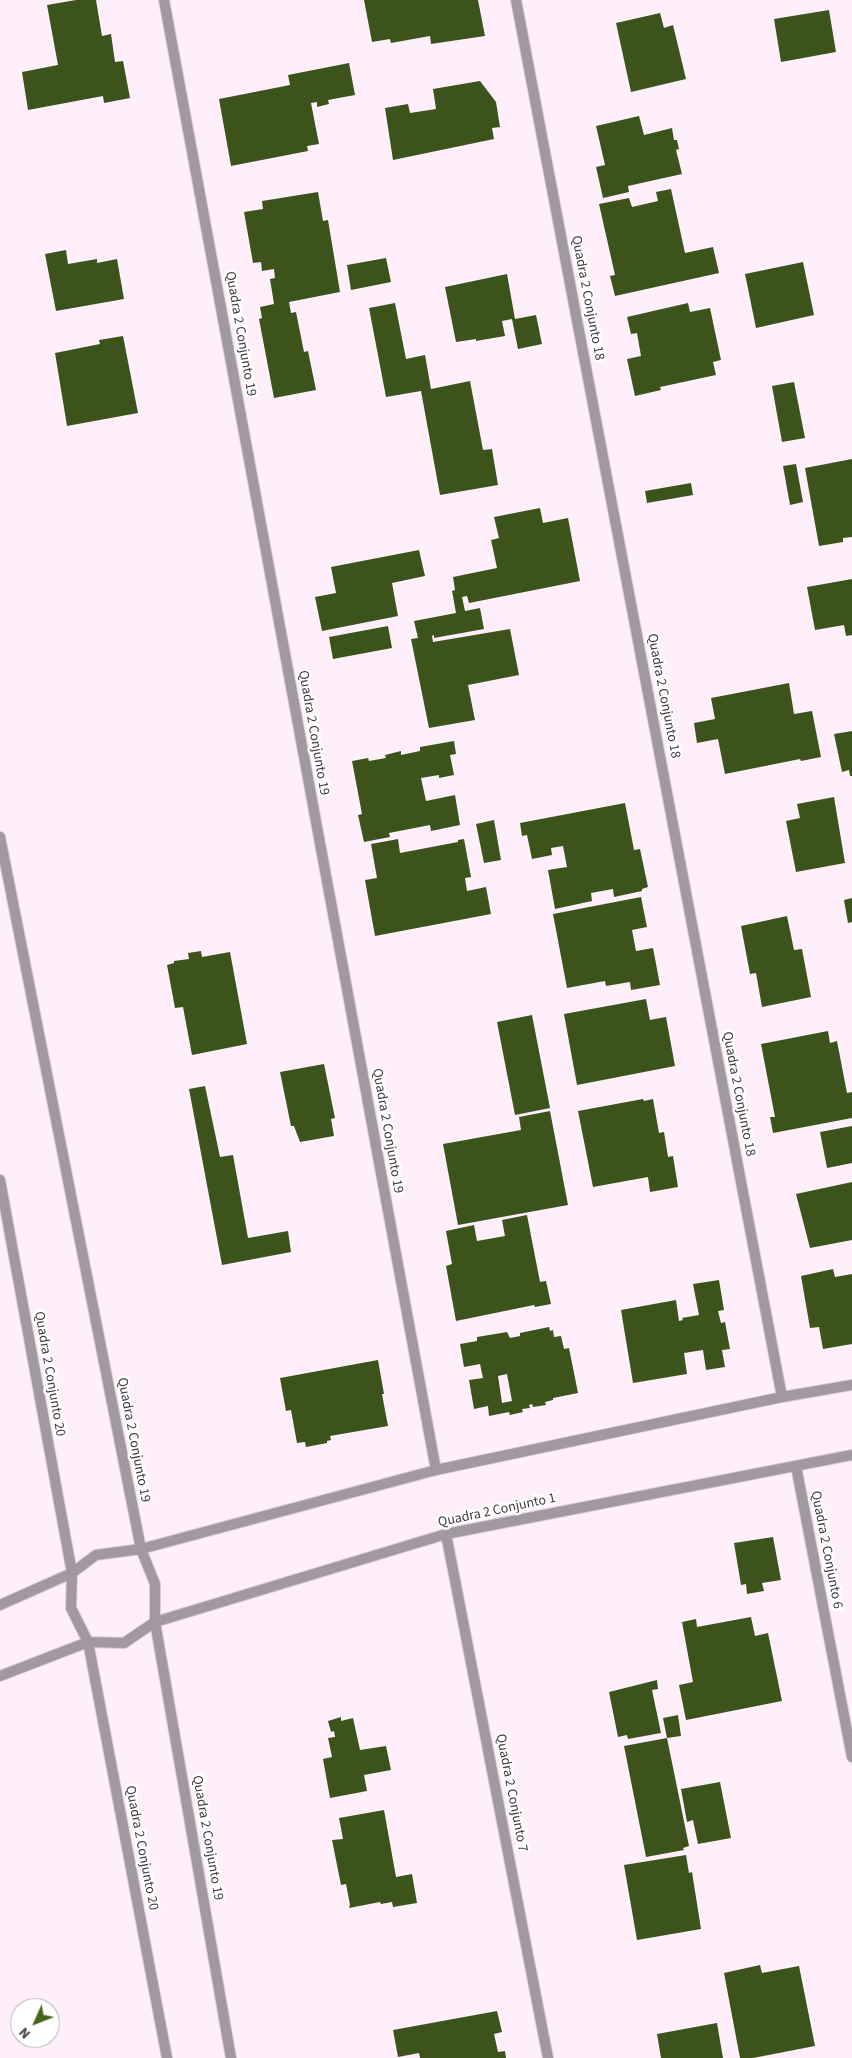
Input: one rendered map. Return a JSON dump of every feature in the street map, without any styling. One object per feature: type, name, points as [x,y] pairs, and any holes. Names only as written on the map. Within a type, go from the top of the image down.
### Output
[{"type":"street","name":"Quadra 2 Conjunto 19","points":[[164,0],[436,1470]]},
{"type":"street","name":"Quadra 2 Conjunto 18","points":[[516,0],[782,1397]]},
{"type":"street","name":"Quadra 2 Conjunto 19","points":[[0,837],[141,1549]]},
{"type":"street","name":"Quadra 2 Conjunto 20","points":[[0,1180],[72,1573]]},
{"type":"street","points":[[0,1605],[72,1573],[96,1554],[141,1549],[436,1470],[782,1397],[852,1385]]},
{"type":"street","name":"Quadra 2 Conjunto 1","points":[[155,1622],[446,1534],[852,1455]]},
{"type":"street","name":"Quadra 2 Conjunto 6","points":[[796,1466],[852,1757]]},
{"type":"street","name":"Quadra 2 Conjunto 7","points":[[446,1534],[548,2058]]},
{"type":"street","points":[[0,1676],[88,1642],[124,1643],[155,1622],[155,1584],[141,1549]]},
{"type":"street","points":[[72,1573],[71,1608],[88,1642]]},
{"type":"street","name":"Quadra 2 Conjunto 19","points":[[155,1622],[231,2058]]},
{"type":"street","name":"Quadra 2 Conjunto 20","points":[[88,1642],[167,2058]]},
{"type":"building","points":[[76,0],[96,0],[102,36],[111,34],[115,62],[123,61],[130,98],[104,103],[103,96],[28,110],[22,72],[58,65],[47,5]]},
{"type":"building","points":[[364,0],[478,0],[485,36],[431,44],[430,36],[391,43],[390,39],[372,42]]},
{"type":"building","points":[[829,10],[836,52],[781,62],[774,19]]},
{"type":"building","points":[[660,13],[664,28],[673,25],[686,79],[631,92],[616,23]]},
{"type":"building","points":[[349,63],[355,95],[328,100],[329,104],[317,107],[317,102],[311,103],[319,144],[307,146],[308,151],[231,166],[219,99],[290,85],[288,75]]},
{"type":"building","points":[[480,81],[496,102],[500,127],[492,128],[494,139],[393,160],[385,108],[408,104],[410,113],[436,109],[433,89]]},
{"type":"building","points":[[639,116],[644,135],[672,128],[674,140],[677,140],[679,149],[676,150],[682,174],[628,186],[629,192],[603,198],[596,167],[605,165],[596,126]]},
{"type":"building","points":[[671,189],[685,253],[713,247],[719,273],[615,296],[610,276],[615,275],[599,204],[629,198],[632,207],[658,201],[656,192]]},
{"type":"building","points":[[318,192],[323,221],[328,220],[340,292],[289,302],[291,313],[296,312],[304,352],[308,351],[316,390],[274,398],[259,319],[262,318],[260,307],[274,304],[270,279],[275,278],[274,269],[262,271],[261,262],[253,263],[244,212],[263,209],[262,201]]},
{"type":"building","points":[[66,250],[68,264],[97,259],[97,263],[117,259],[124,299],[56,311],[45,254]]},
{"type":"building","points":[[386,258],[391,282],[351,290],[347,265]]},
{"type":"building","points":[[803,262],[814,315],[756,328],[745,274]]},
{"type":"building","points":[[507,274],[515,319],[536,315],[542,344],[518,349],[512,319],[502,321],[505,336],[456,342],[445,287]]},
{"type":"building","points":[[395,303],[406,359],[425,355],[431,389],[470,381],[483,450],[492,449],[498,485],[440,495],[421,391],[386,397],[369,308]]},
{"type":"building","points":[[688,303],[690,312],[710,308],[721,360],[713,362],[716,375],[660,387],[661,390],[635,396],[627,359],[641,356],[637,333],[631,334],[627,317]]},
{"type":"building","points":[[123,336],[138,413],[67,426],[55,353],[100,344],[99,340]]},
{"type":"building","points":[[794,382],[805,438],[782,442],[772,386]]},
{"type":"building","points":[[852,459],[852,537],[843,538],[843,542],[819,546],[805,468]]},
{"type":"building","points":[[796,464],[803,502],[790,505],[783,466]]},
{"type":"building","points":[[691,483],[693,495],[647,503],[645,491]]},
{"type":"building","points":[[540,508],[543,523],[568,518],[580,581],[469,603],[467,596],[462,597],[465,611],[480,608],[484,629],[434,638],[434,635],[432,636],[433,642],[510,629],[519,675],[468,685],[475,720],[429,728],[411,639],[418,638],[414,621],[456,613],[452,591],[455,590],[453,577],[497,568],[491,540],[499,538],[494,517]]},
{"type":"building","points":[[419,550],[425,576],[392,583],[398,616],[322,631],[315,597],[336,593],[331,567]]},
{"type":"building","points":[[852,579],[852,635],[846,636],[844,625],[815,630],[807,587]]},
{"type":"building","points":[[388,626],[392,648],[333,659],[329,637]]},
{"type":"building","points":[[789,683],[794,714],[812,711],[821,757],[801,761],[800,759],[725,774],[718,739],[697,743],[694,723],[715,719],[711,698]]},
{"type":"building","points":[[852,731],[852,776],[850,776],[849,770],[842,772],[834,734]]},
{"type":"building","points":[[454,741],[456,754],[450,755],[454,775],[439,778],[439,775],[421,778],[426,801],[455,795],[460,825],[431,831],[430,825],[389,833],[390,837],[364,842],[358,815],[362,814],[352,761],[368,758],[369,761],[386,758],[385,755],[401,751],[401,755],[420,751],[420,747]]},
{"type":"building","points":[[834,797],[845,863],[796,872],[786,821],[800,818],[797,804]]},
{"type":"building","points":[[625,803],[634,850],[640,849],[648,887],[642,889],[642,891],[614,897],[613,889],[591,893],[592,901],[555,909],[548,870],[567,867],[563,846],[551,848],[552,855],[532,859],[527,835],[522,836],[520,823]]},
{"type":"building","points":[[494,820],[501,860],[484,863],[476,824]]},
{"type":"building","points":[[398,839],[400,853],[458,842],[458,840],[464,839],[471,877],[465,878],[467,891],[486,887],[491,914],[375,936],[365,880],[377,878],[371,844]]},
{"type":"building","points":[[641,897],[647,927],[632,930],[636,951],[653,948],[660,985],[631,990],[630,982],[606,986],[605,981],[567,988],[553,914]]},
{"type":"building","points":[[852,898],[852,922],[848,923],[844,900]]},
{"type":"building","points":[[787,916],[794,950],[802,949],[811,997],[762,1007],[756,973],[750,974],[741,926]]},
{"type":"building","points":[[201,951],[202,957],[230,952],[247,1044],[192,1055],[183,1007],[175,1008],[167,965],[174,963],[174,961],[189,959],[188,953]]},
{"type":"building","points":[[646,999],[650,1020],[666,1017],[675,1066],[577,1085],[564,1014]]},
{"type":"building","points":[[532,1015],[550,1108],[515,1115],[497,1022]]},
{"type":"building","points":[[828,1031],[830,1043],[837,1041],[847,1093],[852,1092],[852,1118],[773,1133],[770,1117],[775,1117],[761,1044]]},
{"type":"building","points":[[324,1064],[335,1118],[331,1119],[334,1136],[300,1142],[294,1126],[291,1126],[280,1072]]},
{"type":"building","points":[[205,1086],[220,1157],[233,1155],[248,1238],[288,1231],[291,1252],[222,1265],[189,1089]]},
{"type":"building","points":[[643,1099],[644,1101],[653,1099],[659,1133],[664,1132],[668,1157],[673,1156],[678,1187],[650,1192],[648,1177],[593,1187],[578,1111]]},
{"type":"building","points":[[550,1111],[568,1205],[458,1225],[443,1144],[521,1130],[519,1117]]},
{"type":"building","points":[[852,1126],[852,1163],[827,1168],[820,1132]]},
{"type":"building","points":[[852,1182],[852,1240],[810,1248],[796,1194]]},
{"type":"building","points":[[527,1215],[540,1282],[546,1281],[551,1304],[535,1307],[534,1305],[456,1321],[446,1266],[452,1264],[446,1231],[474,1225],[477,1241],[505,1236],[502,1220]]},
{"type":"building","points":[[833,1269],[835,1277],[852,1274],[852,1344],[823,1349],[819,1327],[810,1328],[801,1276]]},
{"type":"building","points":[[719,1280],[724,1310],[718,1311],[721,1323],[725,1322],[730,1349],[722,1350],[725,1367],[706,1370],[703,1350],[684,1353],[687,1374],[633,1383],[621,1310],[676,1300],[679,1321],[683,1320],[682,1318],[699,1315],[693,1284]]},
{"type":"building","points":[[549,1327],[550,1331],[553,1330],[554,1337],[561,1336],[564,1349],[569,1348],[578,1393],[553,1398],[553,1400],[545,1402],[546,1405],[533,1407],[532,1404],[529,1405],[530,1408],[522,1409],[523,1412],[510,1415],[509,1412],[489,1416],[488,1406],[474,1409],[469,1380],[483,1378],[480,1364],[464,1367],[460,1344],[477,1341],[477,1337],[507,1332],[510,1338],[520,1336],[520,1333]],"holes":[[[507,1374],[512,1401],[502,1403],[498,1376]]]},
{"type":"building","points":[[378,1360],[388,1426],[330,1436],[331,1440],[327,1441],[327,1443],[306,1447],[305,1442],[297,1443],[291,1410],[286,1411],[280,1378]]},
{"type":"building","points":[[773,1537],[781,1580],[762,1583],[764,1591],[747,1594],[746,1584],[741,1585],[734,1543]]},
{"type":"building","points":[[751,1617],[755,1636],[768,1633],[782,1701],[686,1720],[679,1685],[693,1682],[682,1622],[696,1619],[697,1627]]},
{"type":"building","points":[[657,1680],[658,1689],[652,1690],[661,1733],[628,1739],[627,1735],[618,1737],[609,1692]]},
{"type":"building","points":[[678,1715],[681,1736],[667,1738],[663,1718]]},
{"type":"building","points":[[341,1717],[341,1721],[353,1718],[360,1750],[386,1746],[391,1770],[364,1775],[367,1791],[330,1798],[323,1759],[332,1757],[328,1738],[335,1737],[334,1731],[331,1732],[328,1721]]},
{"type":"building","points":[[667,1738],[689,1846],[683,1848],[684,1850],[646,1857],[624,1746]]},
{"type":"building","points":[[720,1782],[731,1838],[698,1844],[693,1820],[687,1822],[681,1789]]},
{"type":"building","points":[[384,1810],[396,1877],[412,1874],[417,1903],[393,1907],[392,1902],[381,1904],[380,1902],[349,1908],[346,1884],[341,1885],[332,1840],[343,1839],[339,1818]]},
{"type":"building","points":[[686,1855],[689,1873],[692,1872],[701,1929],[637,1940],[624,1865]]},
{"type":"building","points":[[760,1965],[762,1973],[799,1966],[815,2046],[753,2058],[740,2058],[724,1973]]},
{"type":"building","points":[[497,2011],[502,2032],[494,2034],[498,2052],[505,2051],[506,2058],[420,2058],[419,2053],[398,2057],[393,2030]]},
{"type":"building","points":[[717,2023],[723,2058],[661,2058],[657,2034]]}]
